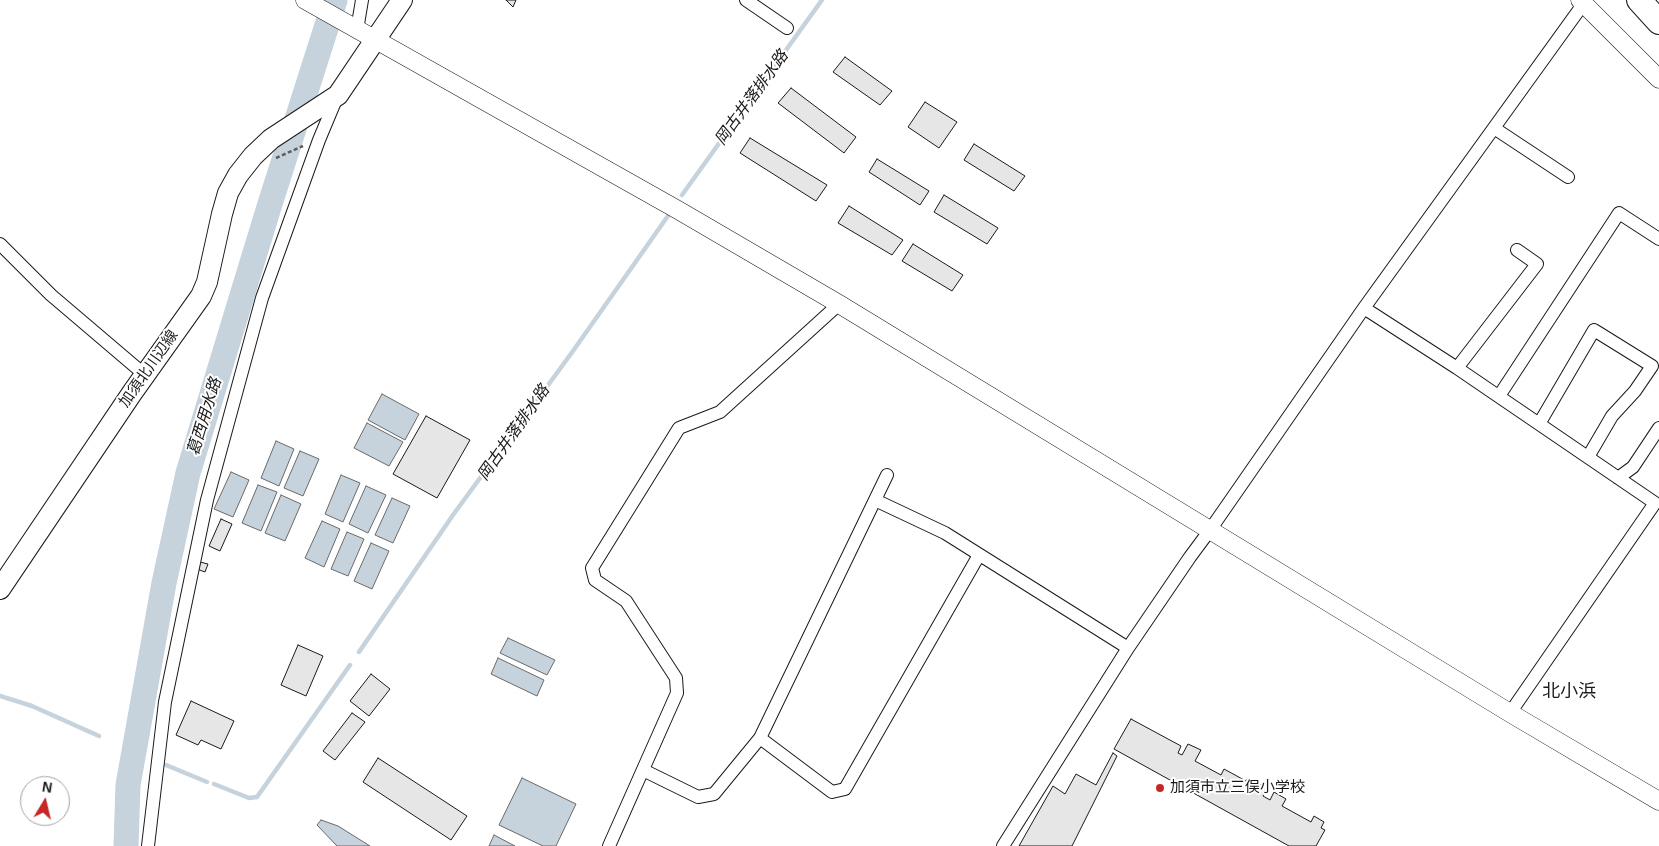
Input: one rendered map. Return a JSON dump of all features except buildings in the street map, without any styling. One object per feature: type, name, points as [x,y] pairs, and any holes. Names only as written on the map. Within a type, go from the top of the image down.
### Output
[{"type":"highway","points":[[1639,0],[1659,22]]},
{"type":"main road","points":[[331,100],[366,35],[402,0]]},
{"type":"main road","name":"加須北川辺線","points":[[0,589],[201,296],[207,282],[222,214],[231,187],[238,174],[271,139],[331,100]]},
{"type":"street","points":[[362,0],[366,35]]},
{"type":"street","points":[[746,0],[788,28]]},
{"type":"street","points":[[309,2],[674,207],[839,304],[1510,713],[1659,801]]},
{"type":"street","points":[[1003,846],[1128,648],[1190,557],[1364,308],[1582,2],[1659,79]]},
{"type":"street","points":[[148,846],[165,702],[207,500],[262,298],[319,140],[331,100]]},
{"type":"street","points":[[1494,128],[1568,178]]},
{"type":"street","points":[[1499,396],[1619,213],[1659,238]]},
{"type":"street","points":[[0,244],[51,295],[145,375]]},
{"type":"street","points":[[1457,368],[1537,264],[1517,250]]},
{"type":"street","points":[[609,846],[677,693],[676,678],[626,601],[595,580],[592,568],[679,428],[720,412],[839,304]]},
{"type":"street","points":[[1364,308],[1499,396],[1655,503],[1510,713]]},
{"type":"street","points":[[1539,424],[1594,330],[1652,366],[1635,391],[1612,416],[1588,457]]},
{"type":"street","points":[[1618,478],[1633,467],[1657,435]]},
{"type":"street","points":[[643,770],[698,797],[714,794],[760,738],[888,475]]},
{"type":"street","points":[[875,500],[944,533],[1128,648]]},
{"type":"street","points":[[760,738],[832,792],[845,789],[980,555]]},
{"type":"path","points":[[271,160],[319,140]]},
{"type":"shaded area","points":[[382,394],[419,414],[405,440],[368,420]]},
{"type":"shaded area","points":[[367,423],[403,442],[389,466],[354,448]]},
{"type":"shaded area","points":[[276,441],[294,449],[279,486],[261,478]]},
{"type":"shaded area","points":[[300,451],[319,459],[303,496],[284,488]]},
{"type":"shaded area","points":[[231,472],[249,480],[233,517],[214,509]]},
{"type":"shaded area","points":[[341,475],[360,483],[343,522],[325,514]]},
{"type":"shaded area","points":[[258,485],[277,492],[261,531],[242,523]]},
{"type":"shaded area","points":[[366,486],[386,495],[368,533],[349,524]]},
{"type":"shaded area","points":[[281,495],[301,504],[285,541],[265,533]]},
{"type":"shaded area","points":[[392,498],[410,506],[393,543],[375,535]]},
{"type":"shaded area","points":[[322,521],[340,529],[324,567],[305,558]]},
{"type":"shaded area","points":[[347,532],[364,539],[348,576],[331,569]]},
{"type":"shaded area","points":[[371,543],[389,551],[372,589],[354,581]]},
{"type":"shaded area","points":[[508,638],[555,660],[547,675],[500,653]]},
{"type":"shaded area","points":[[498,658],[544,680],[537,696],[491,674]]},
{"type":"shaded area","points":[[522,778],[576,804],[556,846],[543,846],[499,825]]},
{"type":"shaded area","points":[[321,820],[338,826],[370,846],[337,846],[317,825]]},
{"type":"shaded area","points":[[494,835],[515,846],[489,846]]},
{"type":"waterway","name":"葛西用水路","points":[[126,846],[128,785],[164,583],[188,473],[269,207],[335,0]]},
{"type":"waterway","name":"岡古井落排水路","points":[[682,195],[822,0]]},
{"type":"waterway","name":"岡古井落排水路","points":[[359,652],[453,515],[573,351],[670,213]]},
{"type":"waterway","name":"岡古井落排水路","points":[[214,784],[249,798],[257,797],[350,665]]},
{"type":"waterway","name":"岡古井落排水路","points":[[0,696],[32,706],[99,736]]},
{"type":"waterway","name":"岡古井落排水路","points":[[166,765],[207,782]]},
{"type":"place","name":"加須市立三俣小学校","points":[[1160,788]]},
{"type":"district","name":"北小浜","points":[[1569,692]]}]
